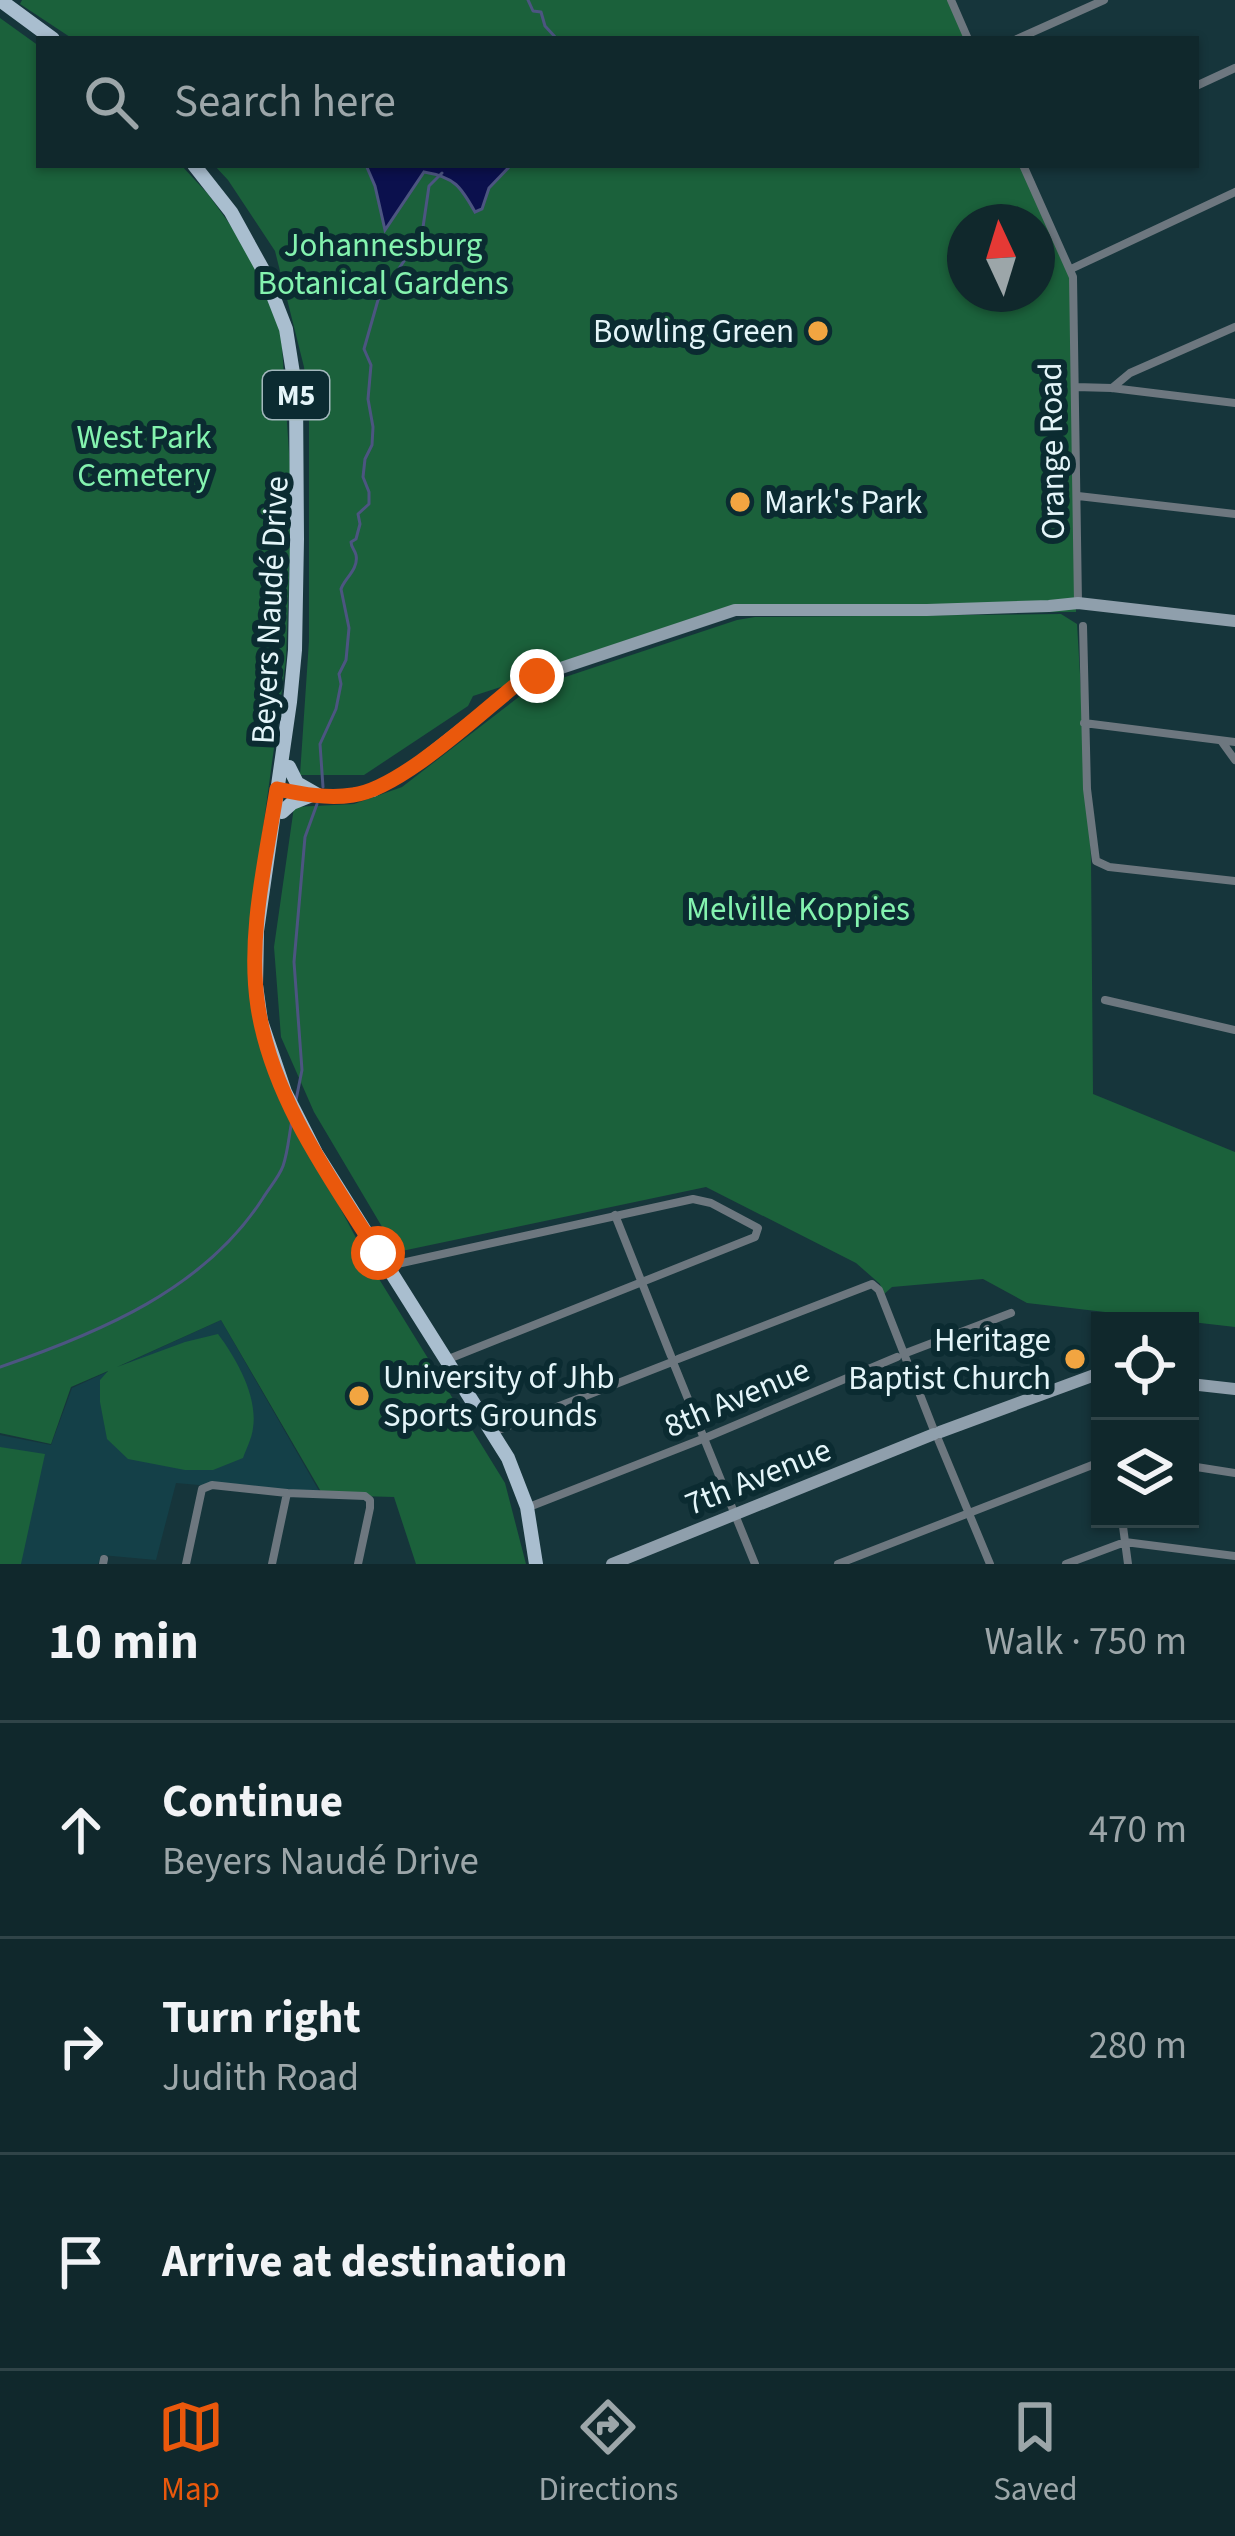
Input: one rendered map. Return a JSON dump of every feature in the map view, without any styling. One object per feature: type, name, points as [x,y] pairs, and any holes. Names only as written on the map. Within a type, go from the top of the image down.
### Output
[{"type":"main road","points":[[10,2],[49,36]]},
{"type":"main road","points":[[10,2],[62,36]]},
{"type":"main road","name":"Beyers Naudé Drive","points":[[200,168],[252,247],[282,317],[293,373],[296,638],[281,789],[257,931],[261,1021],[298,1119],[390,1266]]},
{"type":"main road","name":"Beyers Naudé Drive","points":[[201,168],[239,213],[267,262],[292,326],[302,378],[304,578],[299,693],[289,766],[281,789],[264,939],[272,1032],[290,1090],[310,1132],[390,1266]]},
{"type":"main road","points":[[289,766],[296,783],[315,795]]},
{"type":"main road","points":[[282,812],[315,795]]},
{"type":"main road","name":"M5","points":[[390,1266],[495,1431],[530,1506],[539,1564]]},
{"type":"street","points":[[951,0],[967,36]]},
{"type":"street","points":[[1024,36],[1104,0]]},
{"type":"street","points":[[1199,85],[1235,68]]},
{"type":"street","name":"Orange Road","points":[[1024,168],[1071,269],[1078,602]]},
{"type":"street","points":[[1071,269],[1235,192]]},
{"type":"street","points":[[1112,388],[1130,374],[1235,327]]},
{"type":"street","points":[[1076,387],[1235,403]]},
{"type":"street","points":[[1078,496],[1235,514]]},
{"type":"street","points":[[281,789],[315,795],[373,791],[527,679],[731,611],[891,603],[965,607],[1078,602],[1235,621]]},
{"type":"street","points":[[1083,626],[1084,722],[1096,861],[1235,881]]},
{"type":"street","points":[[1084,722],[1235,742]]},
{"type":"street","points":[[1221,740],[1235,760]]},
{"type":"street","points":[[1105,1000],[1235,1030]]},
{"type":"street","points":[[390,1266],[693,1199],[757,1225],[755,1237],[448,1359]]},
{"type":"street","points":[[616,1215],[755,1564]]},
{"type":"street","points":[[495,1431],[689,1352],[874,1285],[990,1564]]},
{"type":"street","name":"8th Avenue","points":[[530,1506],[1010,1313]]},
{"type":"street","name":"7th Avenue","points":[[612,1564],[1091,1373]]},
{"type":"street","points":[[1199,1385],[1235,1389]]},
{"type":"street","points":[[838,1564],[1091,1465]]},
{"type":"street","points":[[1199,1467],[1235,1473]]},
{"type":"street","points":[[186,1564],[204,1486],[365,1496],[370,1508],[358,1564]]},
{"type":"street","points":[[272,1564],[287,1492]]},
{"type":"street","points":[[1124,1528],[1128,1564]]},
{"type":"street","points":[[1066,1564],[1126,1542],[1235,1558]]},
{"type":"shaded area","points":[[367,168],[508,168],[489,188],[482,209],[475,212],[456,184],[424,172],[385,230]]},
{"type":"shaded area","points":[[221,1320],[322,1496],[176,1483],[156,1560],[101,1555],[98,1564],[0,1564],[0,1435],[51,1445],[72,1388]]},
{"type":"green space","points":[[22,0],[950,0],[966,36],[68,36],[20,4]]},
{"type":"green space","name":"West Park Cemetery","points":[[0,18],[36,44],[36,168],[184,168],[247,248],[281,331],[292,499],[286,660],[249,931],[254,1008],[280,1095],[371,1266],[505,1483],[526,1564],[416,1564],[394,1497],[323,1495],[221,1320],[117,1367],[218,1334],[238,1366],[252,1403],[252,1432],[243,1458],[213,1470],[128,1459],[107,1439],[100,1380],[108,1371],[71,1387],[51,1444],[0,1433]]},
{"type":"green space","name":"Mark's Park","points":[[217,168],[1022,168],[1038,204],[947,204],[947,312],[1055,312],[1055,243],[1070,277],[1076,391],[1076,612],[724,614],[473,696],[468,706],[364,775],[300,775],[309,641],[309,414],[304,367],[275,251]]},
{"type":"green space","name":"Melville Koppies","points":[[1061,614],[1077,624],[1091,859],[1093,1094],[1235,1152],[1235,1327],[1199,1323],[1199,1312],[1105,1312],[1027,1303],[983,1279],[892,1287],[883,1295],[880,1284],[856,1263],[706,1187],[397,1252],[314,1112],[281,1037],[274,947],[294,807],[354,804],[402,787],[529,689],[755,617]]},
{"type":"green space","points":[[0,1447],[45,1454],[21,1564],[0,1564]]},
{"type":"waterway","points":[[528,0],[554,36]]},
{"type":"waterway","points":[[323,787],[320,744],[336,709],[349,628],[341,589],[355,565],[351,542],[360,524],[358,514],[369,504],[363,477],[373,427],[368,399],[371,365],[364,349],[378,300],[422,234],[429,186],[442,173]]},
{"type":"waterway","points":[[296,1100],[302,1070],[294,962],[305,837],[317,804]]},
{"type":"waterway","points":[[0,1367],[111,1323],[147,1304],[211,1258],[239,1230],[279,1174],[292,1120]]},
{"type":"place","name":"Bowling Green","points":[[818,331]]},
{"type":"place","name":"Mark's Park","points":[[740,502]]},
{"type":"place","name":"Heritage Baptist Church","points":[[1075,1359]]},
{"type":"place","name":"University of Jhb Sports Grounds","points":[[359,1396]]},
{"type":"route","points":[[378,1253],[298,1119],[261,1021],[257,931],[277,789],[331,796],[373,791],[413,766],[517,684],[537,676]]},
{"type":"park label","name":"Johannesburg Botanical Gardens","points":[[383,264]]}]
